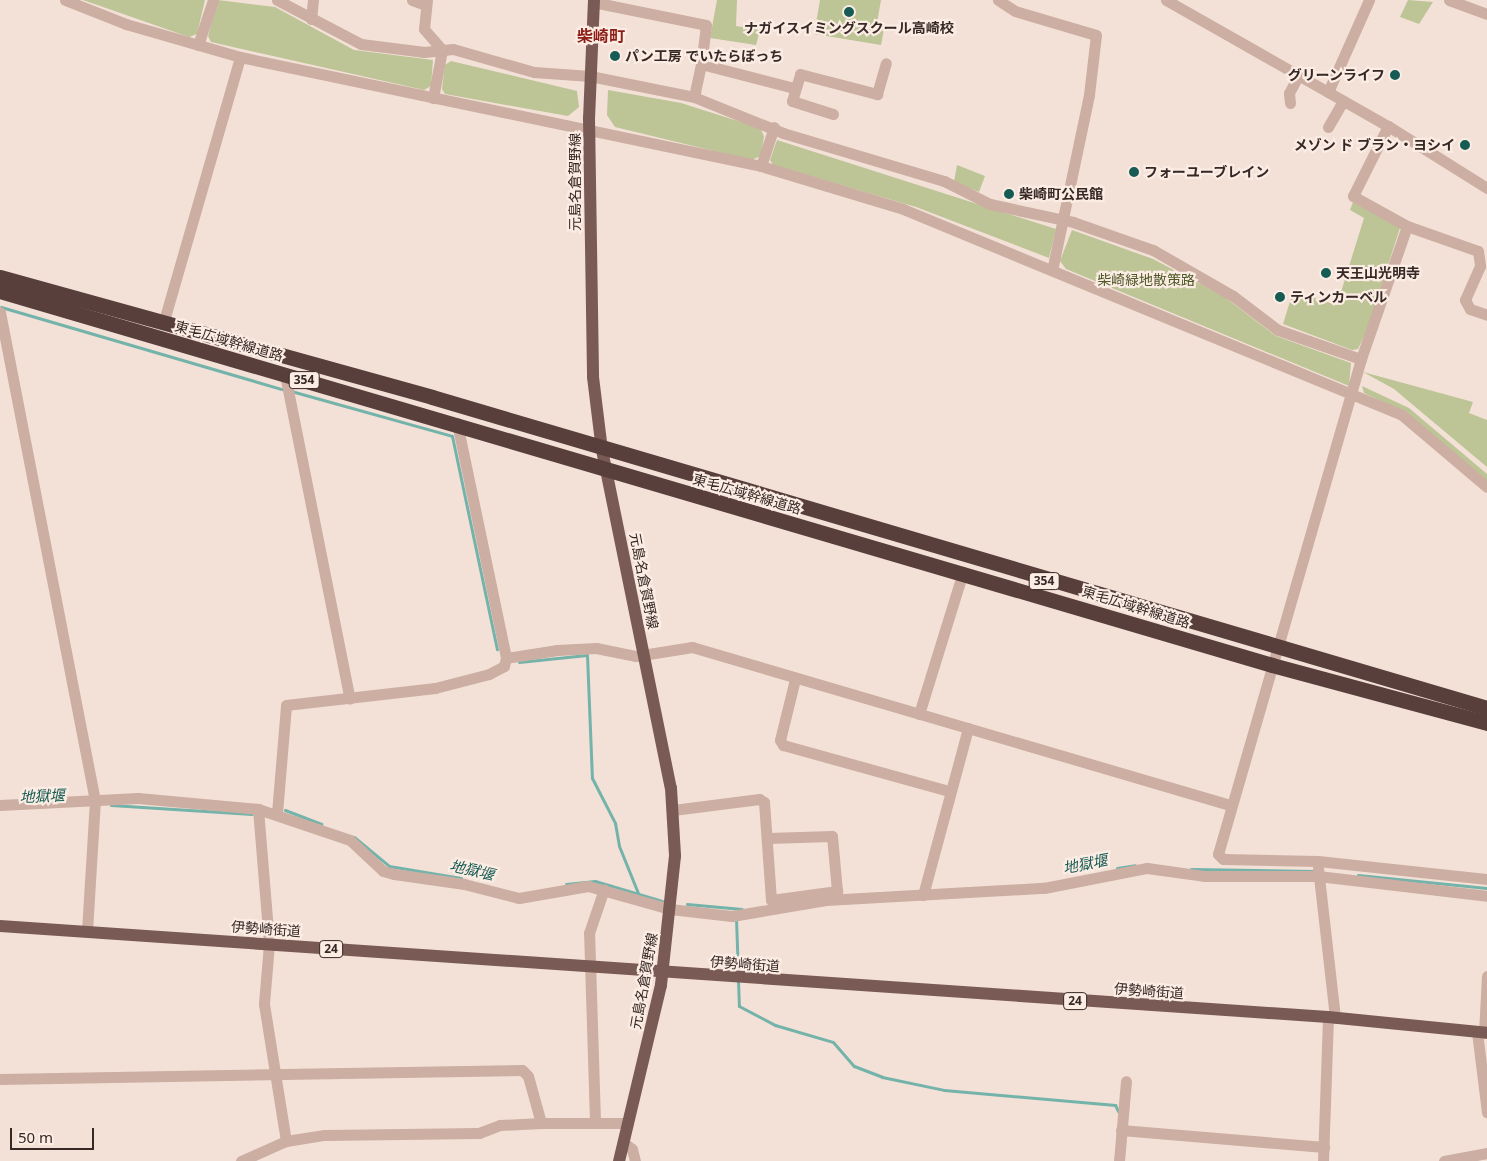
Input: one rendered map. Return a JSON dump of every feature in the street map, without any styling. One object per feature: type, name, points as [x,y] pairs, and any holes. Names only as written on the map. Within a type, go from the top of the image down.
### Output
[{"type":"highway","name":"東毛広域幹線道路","points":[[0,277],[163,324],[432,397],[602,450],[1277,649],[1487,708]]},
{"type":"highway","name":"東毛広域幹線道路","points":[[0,291],[285,375],[457,423],[607,470],[963,572],[1272,664],[1487,723]]},
{"type":"main road","name":"元島名倉賀野線","points":[[594,1],[590,76],[593,377],[602,450],[673,810],[670,909],[663,974],[619,1161]]},
{"type":"main road","name":"伊勢崎街道","points":[[0,926],[589,967],[663,974],[1331,1018],[1483,1033]]},
{"type":"street","points":[[65,0],[198,45],[240,57],[433,98],[590,128],[761,166],[903,209],[1352,396],[1402,415],[1487,486]]},
{"type":"street","points":[[198,45],[213,0]]},
{"type":"street","points":[[277,0],[360,44],[462,51],[534,72],[590,76],[694,97],[774,128],[944,182],[990,204],[1064,222],[1153,250],[1232,296],[1278,330],[1361,359]]},
{"type":"street","points":[[311,19],[313,0]]},
{"type":"street","points":[[412,0],[427,3],[424,29],[442,50]]},
{"type":"street","points":[[998,0],[1015,11],[1096,35],[1089,95],[1064,222],[1052,270]]},
{"type":"street","points":[[1166,0],[1388,126],[1487,188]]},
{"type":"street","points":[[1328,92],[1369,0]]},
{"type":"street","points":[[1448,0],[1487,14]]},
{"type":"street","points":[[594,1],[706,25],[694,97]]},
{"type":"street","points":[[433,98],[442,50]]},
{"type":"street","points":[[163,324],[240,57]]},
{"type":"street","points":[[834,114],[792,101],[794,88],[800,74],[877,94],[886,63]]},
{"type":"street","points":[[701,64],[794,88]]},
{"type":"street","points":[[1290,103],[1289,93],[1298,76]]},
{"type":"street","points":[[1328,127],[1343,101]]},
{"type":"street","points":[[1388,126],[1353,196],[1407,226],[1478,251],[1480,266],[1465,300],[1470,309],[1487,315]]},
{"type":"street","points":[[761,166],[774,128]]},
{"type":"street","points":[[1407,226],[1361,359],[1352,396],[1230,805],[1218,854],[1223,859],[1318,861],[1487,879]]},
{"type":"street","points":[[0,312],[96,800],[87,931]]},
{"type":"street","points":[[285,375],[350,699]]},
{"type":"street","points":[[277,812],[286,704],[350,699],[468,681],[504,666],[506,658],[457,423]]},
{"type":"street","points":[[919,714],[963,572]]},
{"type":"street","points":[[506,658],[596,648],[643,655],[702,647],[795,679],[1230,805]]},
{"type":"street","points":[[795,679],[780,740],[783,745],[949,791]]},
{"type":"street","points":[[923,895],[949,791],[968,728]]},
{"type":"street","points":[[0,805],[138,798],[277,812],[350,840],[383,871],[464,884],[519,898],[588,886],[670,909],[732,916],[837,891],[832,836],[768,838]]},
{"type":"street","points":[[673,810],[759,799],[764,802],[771,900],[786,902],[1044,888],[1147,868],[1205,876],[1318,876],[1487,896]]},
{"type":"street","points":[[258,809],[268,944],[264,1004],[286,1141]]},
{"type":"street","points":[[1318,861],[1331,1018],[1323,1161]]},
{"type":"street","points":[[595,1121],[589,967],[590,922],[604,889]]},
{"type":"street","points":[[1487,976],[1483,1033],[1487,1112]]},
{"type":"street","points":[[0,1079],[522,1070],[528,1076],[541,1123]]},
{"type":"street","points":[[1119,1161],[1126,1081]]},
{"type":"street","points":[[241,1161],[286,1141],[325,1136],[479,1133],[500,1126],[541,1123],[595,1121],[628,1123]]},
{"type":"street","points":[[1122,1130],[1324,1147]]},
{"type":"street","points":[[624,1142],[632,1149],[635,1161]]},
{"type":"street","points":[[1444,1161],[1487,1153]]},
{"type":"green space","points":[[83,0],[205,0],[197,34],[189,37]]},
{"type":"green space","points":[[218,0],[275,7],[354,50],[433,60],[431,86],[424,90],[211,42],[208,36]]},
{"type":"green space","points":[[717,0],[737,0],[736,26],[760,30],[756,45],[710,38]]},
{"type":"green space","name":"ナガイスイミングスクール高崎校","points":[[820,0],[881,0],[877,23],[885,24],[881,45],[814,34]]},
{"type":"green space","points":[[1408,0],[1433,2],[1419,24],[1400,17]]},
{"type":"green space","points":[[451,61],[577,91],[579,107],[568,116],[445,94],[442,89],[445,65]]},
{"type":"green space","points":[[608,90],[681,103],[760,128],[764,136],[761,156],[751,160],[615,127],[607,115]]},
{"type":"green space","points":[[777,140],[1056,229],[1049,258],[916,207],[773,165],[770,160]]},
{"type":"green space","points":[[957,165],[985,176],[979,192],[954,182]]},
{"type":"green space","points":[[1353,202],[1400,228],[1367,330],[1358,349],[1352,350],[1283,324],[1291,298],[1312,297],[1337,305],[1364,218],[1350,210]]},
{"type":"green space","name":"柴崎緑地散策路","points":[[1072,230],[1153,259],[1223,296],[1276,336],[1351,363],[1349,386],[1066,269],[1060,261]]},
{"type":"green space","points":[[1363,372],[1473,402],[1469,413],[1487,420],[1487,467],[1394,389]]},
{"type":"green space","points":[[1362,386],[1409,408],[1487,474],[1487,482],[1404,412],[1364,393]]},
{"type":"waterway","points":[[1,307],[285,390]]},
{"type":"waterway","points":[[291,391],[452,436],[497,649]]},
{"type":"waterway","points":[[519,662],[587,655],[592,778],[615,823],[619,846],[638,893]]},
{"type":"waterway","name":"地獄堰","points":[[111,805],[252,814]]},
{"type":"waterway","name":"地獄堰","points":[[285,810],[321,824]]},
{"type":"waterway","name":"地獄堰","points":[[354,837],[389,866],[461,878]]},
{"type":"waterway","name":"地獄堰","points":[[1117,868],[1135,865]]},
{"type":"waterway","name":"地獄堰","points":[[1191,869],[1315,871]]},
{"type":"waterway","name":"地獄堰","points":[[1358,875],[1487,888]]},
{"type":"waterway","name":"地獄堰","points":[[566,884],[595,881],[662,901]]},
{"type":"waterway","name":"地獄堰","points":[[687,904],[742,909]]},
{"type":"waterway","points":[[736,918],[738,974]]},
{"type":"waterway","points":[[738,980],[739,1006],[775,1025],[833,1042],[854,1066],[882,1077],[944,1090],[1115,1105],[1118,1111]]},
{"type":"place","name":"ナガイスイミングスクール高崎校","points":[[849,12]]},
{"type":"place","name":"パン工房 でいたらぼっち","points":[[615,56]]},
{"type":"place","name":"グリーンライフ","points":[[1395,75]]},
{"type":"place","name":"メゾン ド ブラン・ヨシイ","points":[[1465,145]]},
{"type":"place","name":"フォーユーブレイン","points":[[1134,172]]},
{"type":"place","name":"柴崎町公民館","points":[[1009,194]]},
{"type":"place","name":"天王山光明寺","points":[[1326,273]]},
{"type":"place","name":"ティンカーベル","points":[[1280,297]]},
{"type":"district","name":"柴崎町","points":[[601,36]]}]
